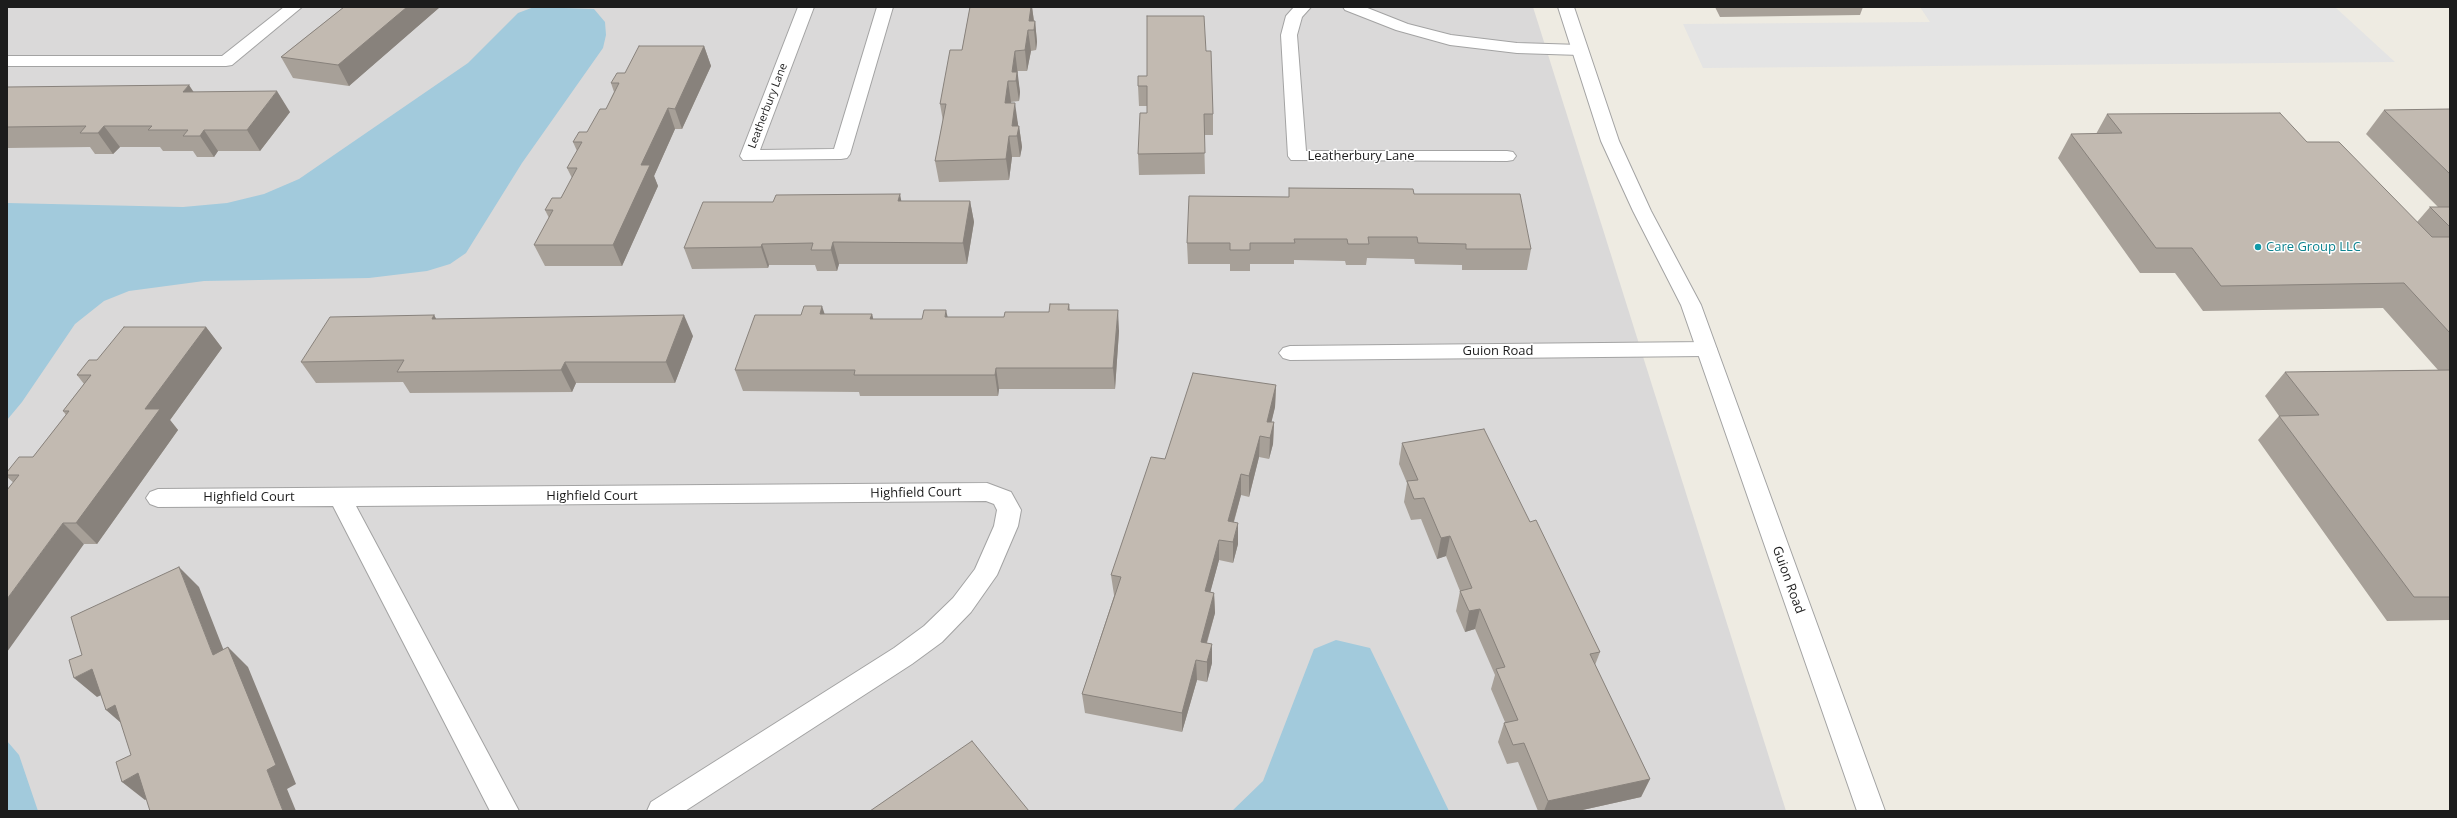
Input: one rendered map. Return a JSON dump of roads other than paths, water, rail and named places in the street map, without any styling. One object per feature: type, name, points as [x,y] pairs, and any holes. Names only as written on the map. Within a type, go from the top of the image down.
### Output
[{"type":"street","points":[[7,61],[226,61],[294,7]]},
{"type":"street","name":"Leatherbury Lane","points":[[806,7],[749,156],[840,154],[886,7]]},
{"type":"street","name":"Leatherbury Lane","points":[[1303,7],[1294,16],[1289,35],[1297,156],[1507,156]]},
{"type":"street","points":[[1350,7],[1402,27],[1450,40],[1517,48],[1580,50]]},
{"type":"street","name":"Guion Road","points":[[1566,7],[1610,141],[1642,211],[1682,286],[1706,349],[1870,811]]},
{"type":"street","name":"Guion Road","points":[[1290,353],[1706,349]]},
{"type":"street","name":"Highfield Court","points":[[158,498],[987,492],[1003,498],[1009,510],[1006,526],[985,575],[962,606],[933,634],[903,656],[661,811]]},
{"type":"street","points":[[340,497],[505,811]]},
{"type":"water","points":[[534,7],[594,9],[605,22],[606,35],[603,48],[522,163],[466,253],[450,264],[427,271],[369,278],[204,281],[129,291],[104,301],[75,324],[22,402],[7,420],[7,203],[183,207],[227,203],[264,194],[299,179],[468,63],[518,13]]},
{"type":"water","points":[[1336,640],[1370,648],[1449,811],[1232,811],[1263,781],[1314,649]]},
{"type":"water","points":[[7,741],[19,755],[38,811],[7,811]]},
{"type":"place","name":"Care Group LLC","points":[[2258,247]]}]
